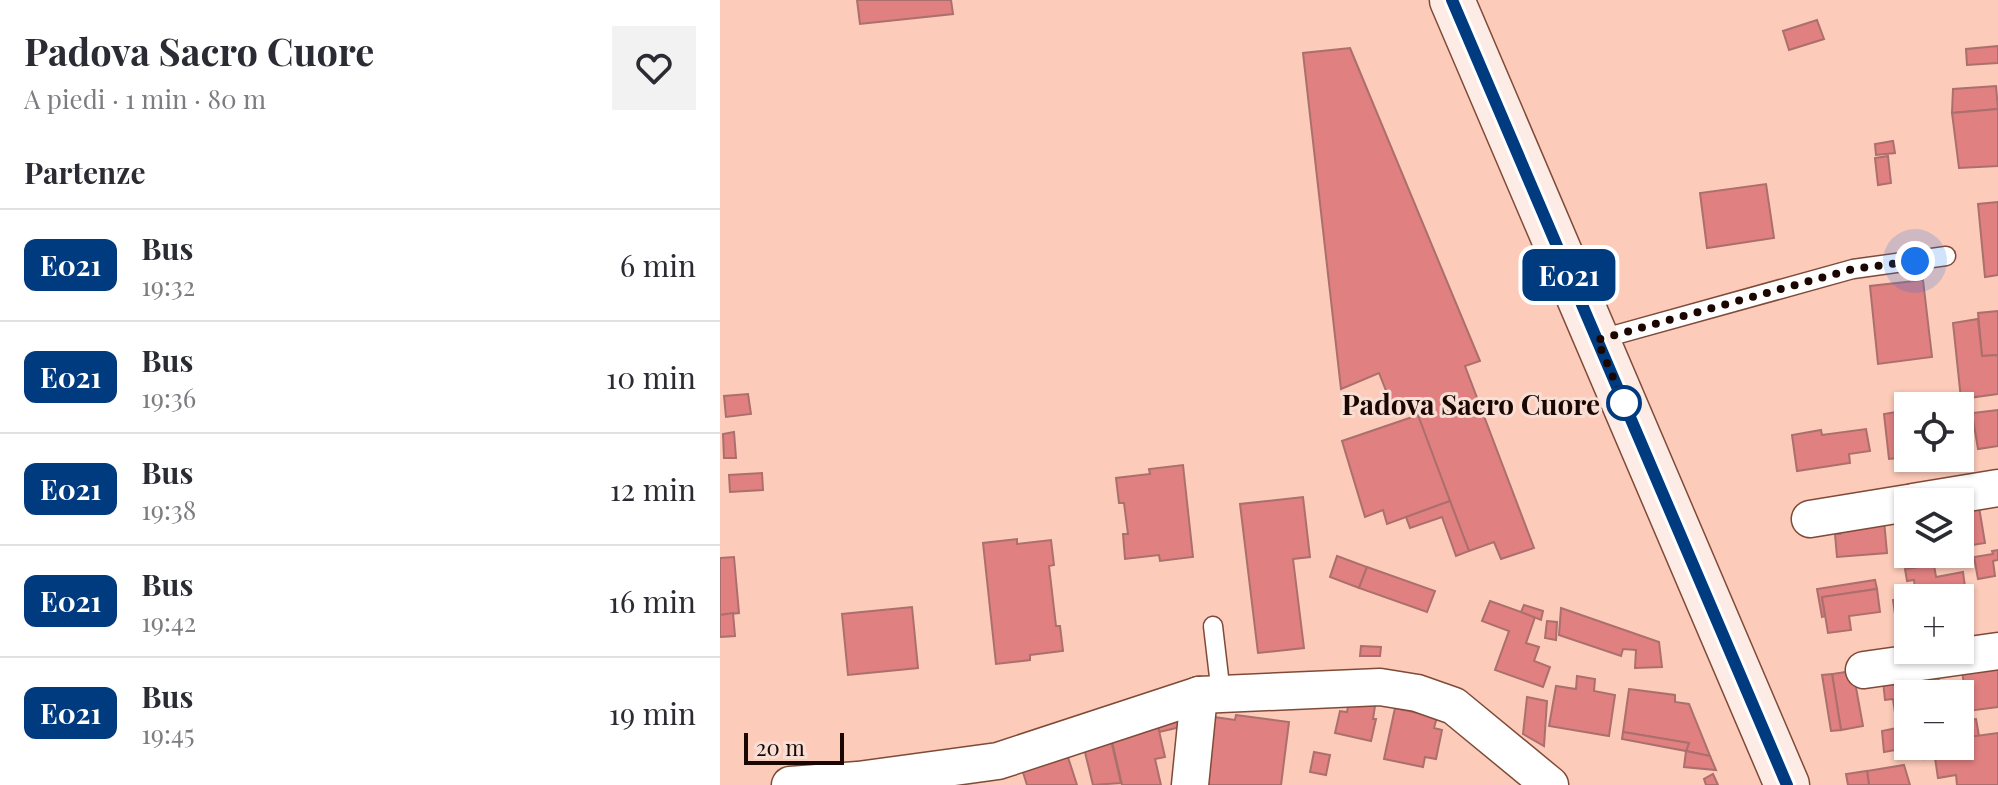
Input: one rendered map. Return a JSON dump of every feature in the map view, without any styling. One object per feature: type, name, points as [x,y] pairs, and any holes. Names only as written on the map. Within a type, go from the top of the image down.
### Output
[{"type":"main road","points":[[1452,0],[1787,785]]},
{"type":"street","points":[[1974,492],[1998,488]]},
{"type":"street","points":[[1810,519],[1894,505]]},
{"type":"street","points":[[1864,670],[1998,651]]},
{"type":"street","points":[[790,785],[1001,773],[1210,694],[1380,687],[1417,693],[1454,706],[1550,785]]},
{"type":"street","points":[[1190,785],[1210,694]]},
{"type":"lane","points":[[1597,340],[1853,269],[1946,256]]},
{"type":"lane","points":[[1210,694],[1213,626]]},
{"type":"building","points":[[857,0],[951,0],[953,14],[860,24]]},
{"type":"building","points":[[1817,20],[1824,39],[1789,50],[1783,31]]},
{"type":"building","points":[[1998,46],[1998,63],[1967,65],[1966,49]]},
{"type":"building","points":[[1350,48],[1480,361],[1465,366],[1534,548],[1501,559],[1494,542],[1469,551],[1413,404],[1394,411],[1379,373],[1341,389],[1303,53]]},
{"type":"building","points":[[1996,86],[1998,109],[1952,113],[1953,89]]},
{"type":"building","points":[[1998,109],[1998,166],[1959,168],[1952,113]]},
{"type":"building","points":[[1893,141],[1895,153],[1876,155],[1875,144]]},
{"type":"building","points":[[1888,156],[1891,183],[1878,185],[1875,158]]},
{"type":"building","points":[[1766,184],[1774,238],[1707,248],[1700,193]]},
{"type":"building","points":[[1998,202],[1998,275],[1985,277],[1978,204]]},
{"type":"building","points":[[1923,280],[1932,357],[1878,364],[1870,286]]},
{"type":"building","points":[[1998,311],[1998,355],[1982,356],[1978,313]]},
{"type":"building","points":[[1978,319],[1982,356],[1998,355],[1998,394],[1974,397],[1974,392],[1960,392],[1953,323]]},
{"type":"building","points":[[748,394],[751,414],[726,417],[724,396]]},
{"type":"building","points":[[1998,410],[1998,446],[1978,449],[1974,413]]},
{"type":"building","points":[[1894,412],[1894,458],[1889,459],[1884,414]]},
{"type":"building","points":[[1418,415],[1450,501],[1387,524],[1383,510],[1365,517],[1342,441]]},
{"type":"building","points":[[1866,429],[1870,451],[1849,454],[1850,463],[1797,471],[1792,435],[1821,430],[1822,435]]},
{"type":"building","points":[[734,432],[736,458],[724,458],[723,434]]},
{"type":"building","points":[[1183,465],[1193,557],[1160,561],[1159,555],[1125,559],[1123,534],[1128,534],[1124,503],[1119,503],[1116,478],[1150,474],[1149,469]]},
{"type":"building","points":[[762,473],[763,490],[730,492],[729,475]]},
{"type":"building","points":[[1977,495],[1985,543],[1974,545],[1974,496]]},
{"type":"building","points":[[1303,497],[1310,557],[1293,559],[1304,648],[1258,653],[1240,504]]},
{"type":"building","points":[[1450,501],[1469,551],[1456,556],[1442,517],[1410,528],[1406,517]]},
{"type":"building","points":[[1884,520],[1887,553],[1837,557],[1835,534],[1840,534],[1838,524]]},
{"type":"building","points":[[1017,539],[1017,544],[1051,540],[1054,565],[1049,566],[1056,626],[1060,626],[1063,651],[1030,655],[1030,660],[996,664],[983,543]]},
{"type":"building","points":[[1998,550],[1998,560],[1993,561],[1995,576],[1978,579],[1974,557],[1993,554],[1992,551]]},
{"type":"building","points":[[1337,556],[1367,567],[1359,588],[1330,577]]},
{"type":"building","points":[[734,557],[739,613],[720,615],[720,558]]},
{"type":"building","points":[[1367,567],[1435,591],[1427,612],[1359,588]]},
{"type":"building","points":[[1934,568],[1936,577],[1963,572],[1965,584],[1914,584],[1914,580],[1907,581],[1905,569]]},
{"type":"building","points":[[1875,580],[1877,589],[1822,597],[1825,616],[1822,617],[1817,589]]},
{"type":"building","points":[[1877,589],[1880,612],[1849,616],[1851,630],[1828,633],[1822,597]]},
{"type":"building","points":[[1490,601],[1535,617],[1526,643],[1539,647],[1534,661],[1550,667],[1543,687],[1495,670],[1509,631],[1482,621]]},
{"type":"building","points":[[1524,605],[1543,611],[1541,620],[1521,612]]},
{"type":"building","points":[[912,607],[918,668],[848,675],[842,614]]},
{"type":"building","points":[[1561,608],[1659,642],[1662,667],[1635,668],[1636,650],[1623,649],[1621,656],[1559,635]]},
{"type":"building","points":[[733,613],[735,636],[720,637],[720,615]]},
{"type":"building","points":[[1547,621],[1557,622],[1556,640],[1545,638]]},
{"type":"building","points":[[1361,646],[1381,647],[1380,656],[1360,656]]},
{"type":"building","points":[[1974,659],[1998,661],[1998,707],[1974,710],[1974,680],[1963,680],[1961,664],[1974,664]]},
{"type":"building","points":[[1936,664],[1939,680],[1894,680],[1894,706],[1893,699],[1885,700],[1882,671]]},
{"type":"building","points":[[1853,671],[1863,726],[1841,730],[1832,674]]},
{"type":"building","points":[[1832,674],[1841,730],[1831,731],[1822,675]]},
{"type":"building","points":[[1577,676],[1595,679],[1594,691],[1615,695],[1609,736],[1549,726],[1556,686],[1576,689]]},
{"type":"building","points":[[1629,689],[1675,695],[1675,702],[1689,704],[1710,756],[1686,751],[1689,743],[1623,732]]},
{"type":"building","points":[[1527,697],[1547,701],[1544,746],[1523,734]]},
{"type":"building","points":[[1349,701],[1375,706],[1373,719],[1376,719],[1371,741],[1335,733],[1340,711],[1347,712]]},
{"type":"building","points":[[1395,708],[1437,717],[1434,728],[1442,730],[1436,759],[1425,757],[1423,767],[1384,759]]},
{"type":"building","points":[[1183,713],[1185,726],[1159,732],[1157,722]]},
{"type":"building","points":[[1236,715],[1289,722],[1281,785],[1204,785],[1214,717],[1235,720]]},
{"type":"building","points":[[1974,719],[1979,736],[1974,737]]},
{"type":"building","points":[[1157,722],[1165,757],[1155,759],[1161,785],[1122,785],[1110,733]]},
{"type":"building","points":[[1894,729],[1894,750],[1884,752],[1882,731]]},
{"type":"building","points":[[1623,732],[1689,743],[1686,751],[1622,739]]},
{"type":"building","points":[[1998,733],[1998,785],[1957,785],[1956,775],[1938,778],[1935,760],[1974,760],[1974,736]]},
{"type":"building","points":[[1110,736],[1121,783],[1093,785],[1082,740]]},
{"type":"building","points":[[1065,748],[1077,785],[1027,785],[1020,763]]},
{"type":"building","points":[[1686,751],[1710,756],[1716,770],[1684,767]]},
{"type":"building","points":[[1314,752],[1330,755],[1326,775],[1310,772]]},
{"type":"building","points":[[1904,765],[1910,785],[1869,785],[1867,771]]},
{"type":"building","points":[[1867,771],[1869,785],[1848,785],[1846,774]]},
{"type":"building","points":[[1713,774],[1718,785],[1706,785],[1704,779]]},
{"type":"bus line","name":"E021","points":[[1452,0],[1787,785]]},
{"type":"place","name":"Padova Sacro Cuore","points":[[1624,403]]},
{"type":"route","points":[[1624,403],[1597,340],[1853,269],[1915,261]]}]
